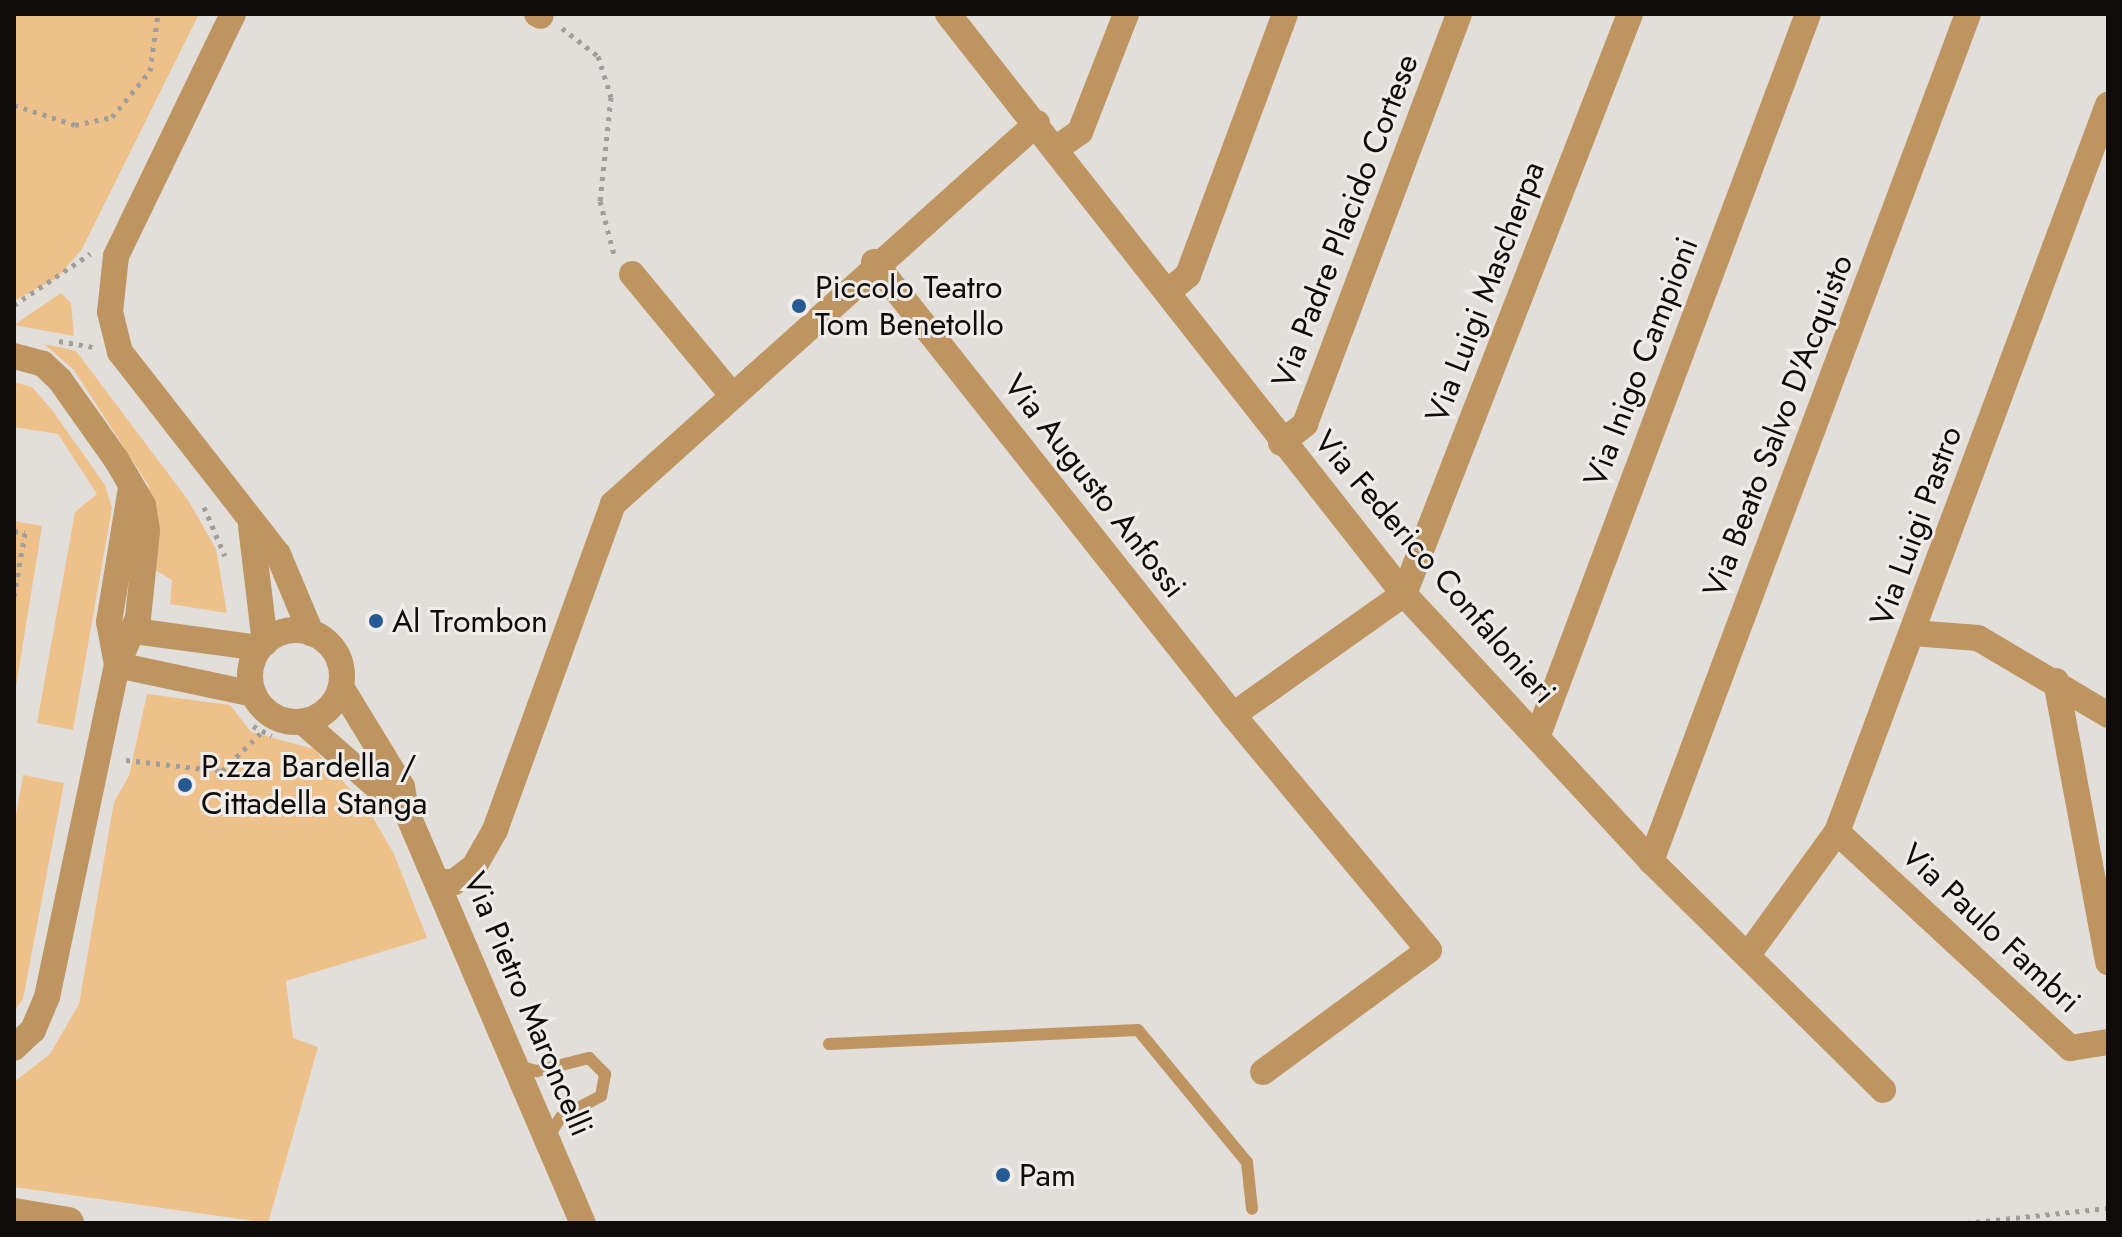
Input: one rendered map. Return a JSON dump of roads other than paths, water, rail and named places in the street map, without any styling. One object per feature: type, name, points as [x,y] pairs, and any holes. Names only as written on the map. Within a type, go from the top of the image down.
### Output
[{"type":"street","points":[[233,14],[116,256],[110,312],[120,352],[278,554],[311,633],[336,654],[341,687],[327,710],[303,722],[274,716],[254,694],[251,671],[262,646],[249,519]]},
{"type":"street","name":"Via Federico Confalonieri","points":[[948,14],[1169,291],[1281,443],[1404,594],[1538,735],[1651,861],[1750,952],[1883,1090]]},
{"type":"street","points":[[1057,148],[1080,132],[1126,14]]},
{"type":"street","points":[[1169,291],[1188,275],[1285,14]]},
{"type":"street","name":"Via Padre Placido Cortese","points":[[1281,443],[1305,424],[1459,14]]},
{"type":"street","name":"Via Luigi Mascherpa","points":[[1404,594],[1630,14]]},
{"type":"street","name":"Via Inigo Campioni","points":[[1538,735],[1808,14]]},
{"type":"street","name":"Via Beato Salvo D'Acquisto","points":[[1651,861],[1968,14]]},
{"type":"street","name":"Via Luigi Pastro","points":[[1750,952],[1837,832],[2108,105]]},
{"type":"street","points":[[438,882],[454,882],[474,867],[495,830],[613,504],[874,262],[1037,123]]},
{"type":"street","name":"Via Augusto Anfossi","points":[[874,262],[1233,715],[1429,950],[1263,1072]]},
{"type":"street","points":[[632,274],[732,395]]},
{"type":"street","points":[[14,356],[43,364],[60,380],[131,484],[147,531],[134,631],[117,665],[47,997],[33,1030],[14,1048]]},
{"type":"street","points":[[117,665],[109,622],[131,484]]},
{"type":"street","points":[[1233,715],[1404,594]]},
{"type":"street","points":[[134,631],[262,646],[287,631],[311,633]]},
{"type":"street","points":[[1913,633],[1978,638],[2056,681],[2108,715]]},
{"type":"street","points":[[117,665],[254,694]]},
{"type":"street","name":"Via Paulo Fambri","points":[[2056,681],[2108,962]]},
{"type":"street","name":"Via Pietro Maroncelli","points":[[341,687],[402,787],[407,813],[519,1066],[583,1223]]},
{"type":"street","name":"Via Pietro Maroncelli","points":[[303,722],[407,813]]},
{"type":"street","name":"Via Paulo Fambri","points":[[1837,832],[2070,1048],[2108,1042]]},
{"type":"street","points":[[14,1214],[68,1223]]},
{"type":"lane","points":[[829,1044],[1138,1030],[1247,1162],[1252,1209]]},
{"type":"lane","points":[[519,1066],[537,1071],[589,1058],[605,1074],[601,1096],[561,1117],[548,1137]]},
{"type":"place","name":"Piccolo Teatro Tom Benetollo","points":[[799,306]]},
{"type":"place","name":"Al Trombon","points":[[376,621]]},
{"type":"place","name":"P.zza Bardella / Cittadella Stanga","points":[[185,785]]},
{"type":"place","name":"Pam","points":[[1003,1175]]}]
